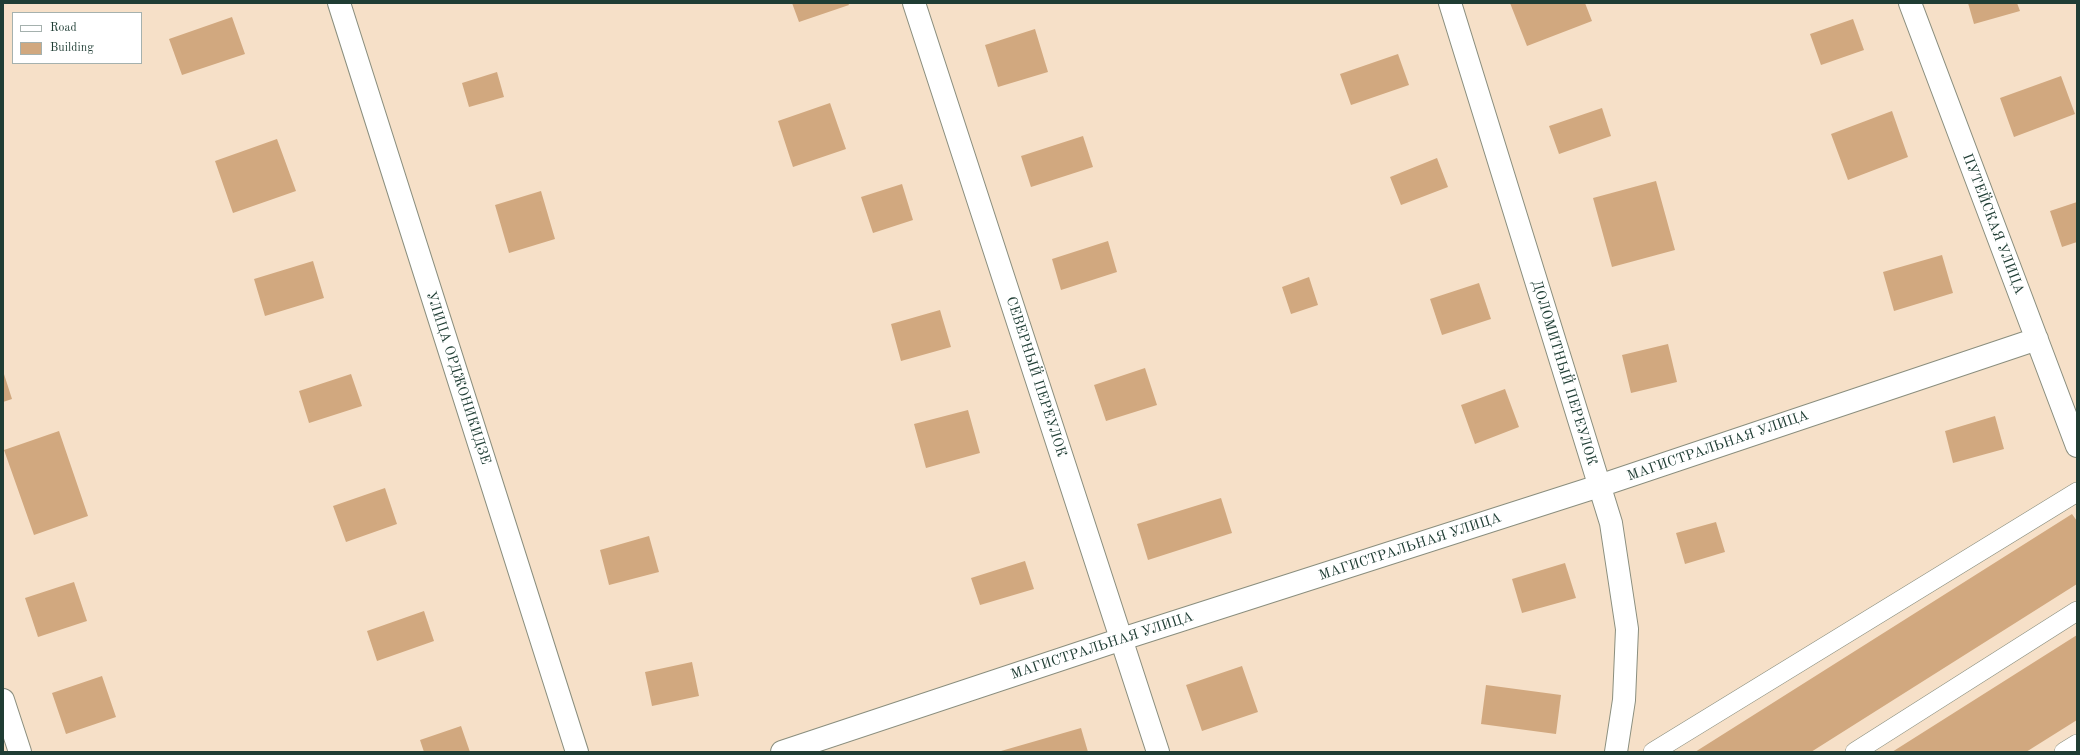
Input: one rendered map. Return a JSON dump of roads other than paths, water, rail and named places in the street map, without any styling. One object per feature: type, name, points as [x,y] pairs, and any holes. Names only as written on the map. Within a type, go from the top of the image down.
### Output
[{"type":"street","name":"УЛИЦА ОРДЖОНИКИДЗЕ","points":[[339,3],[577,752]]},
{"type":"street","name":"СЕВЕРНЫЙ ПЕРЕУЛОК","points":[[914,3],[1158,752]]},
{"type":"street","name":"ДОЛОМИТНЫЙ ПЕРЕУЛОК","points":[[1450,3],[1611,524],[1627,629],[1624,700],[1616,752]]},
{"type":"street","name":"ПУТЕЙСКАЯ УЛИЦА","points":[[1910,3],[2077,446]]},
{"type":"street","name":"МАГИСТРАЛЬНАЯ УЛИЦА","points":[[782,752],[1122,639],[1599,486],[2037,339]]},
{"type":"street","points":[[3,700],[20,752]]},
{"type":"lane","points":[[1653,752],[2077,492]]},
{"type":"lane","points":[[1855,752],[2077,611]]},
{"type":"lane","points":[[2064,752],[2077,744]]}]
